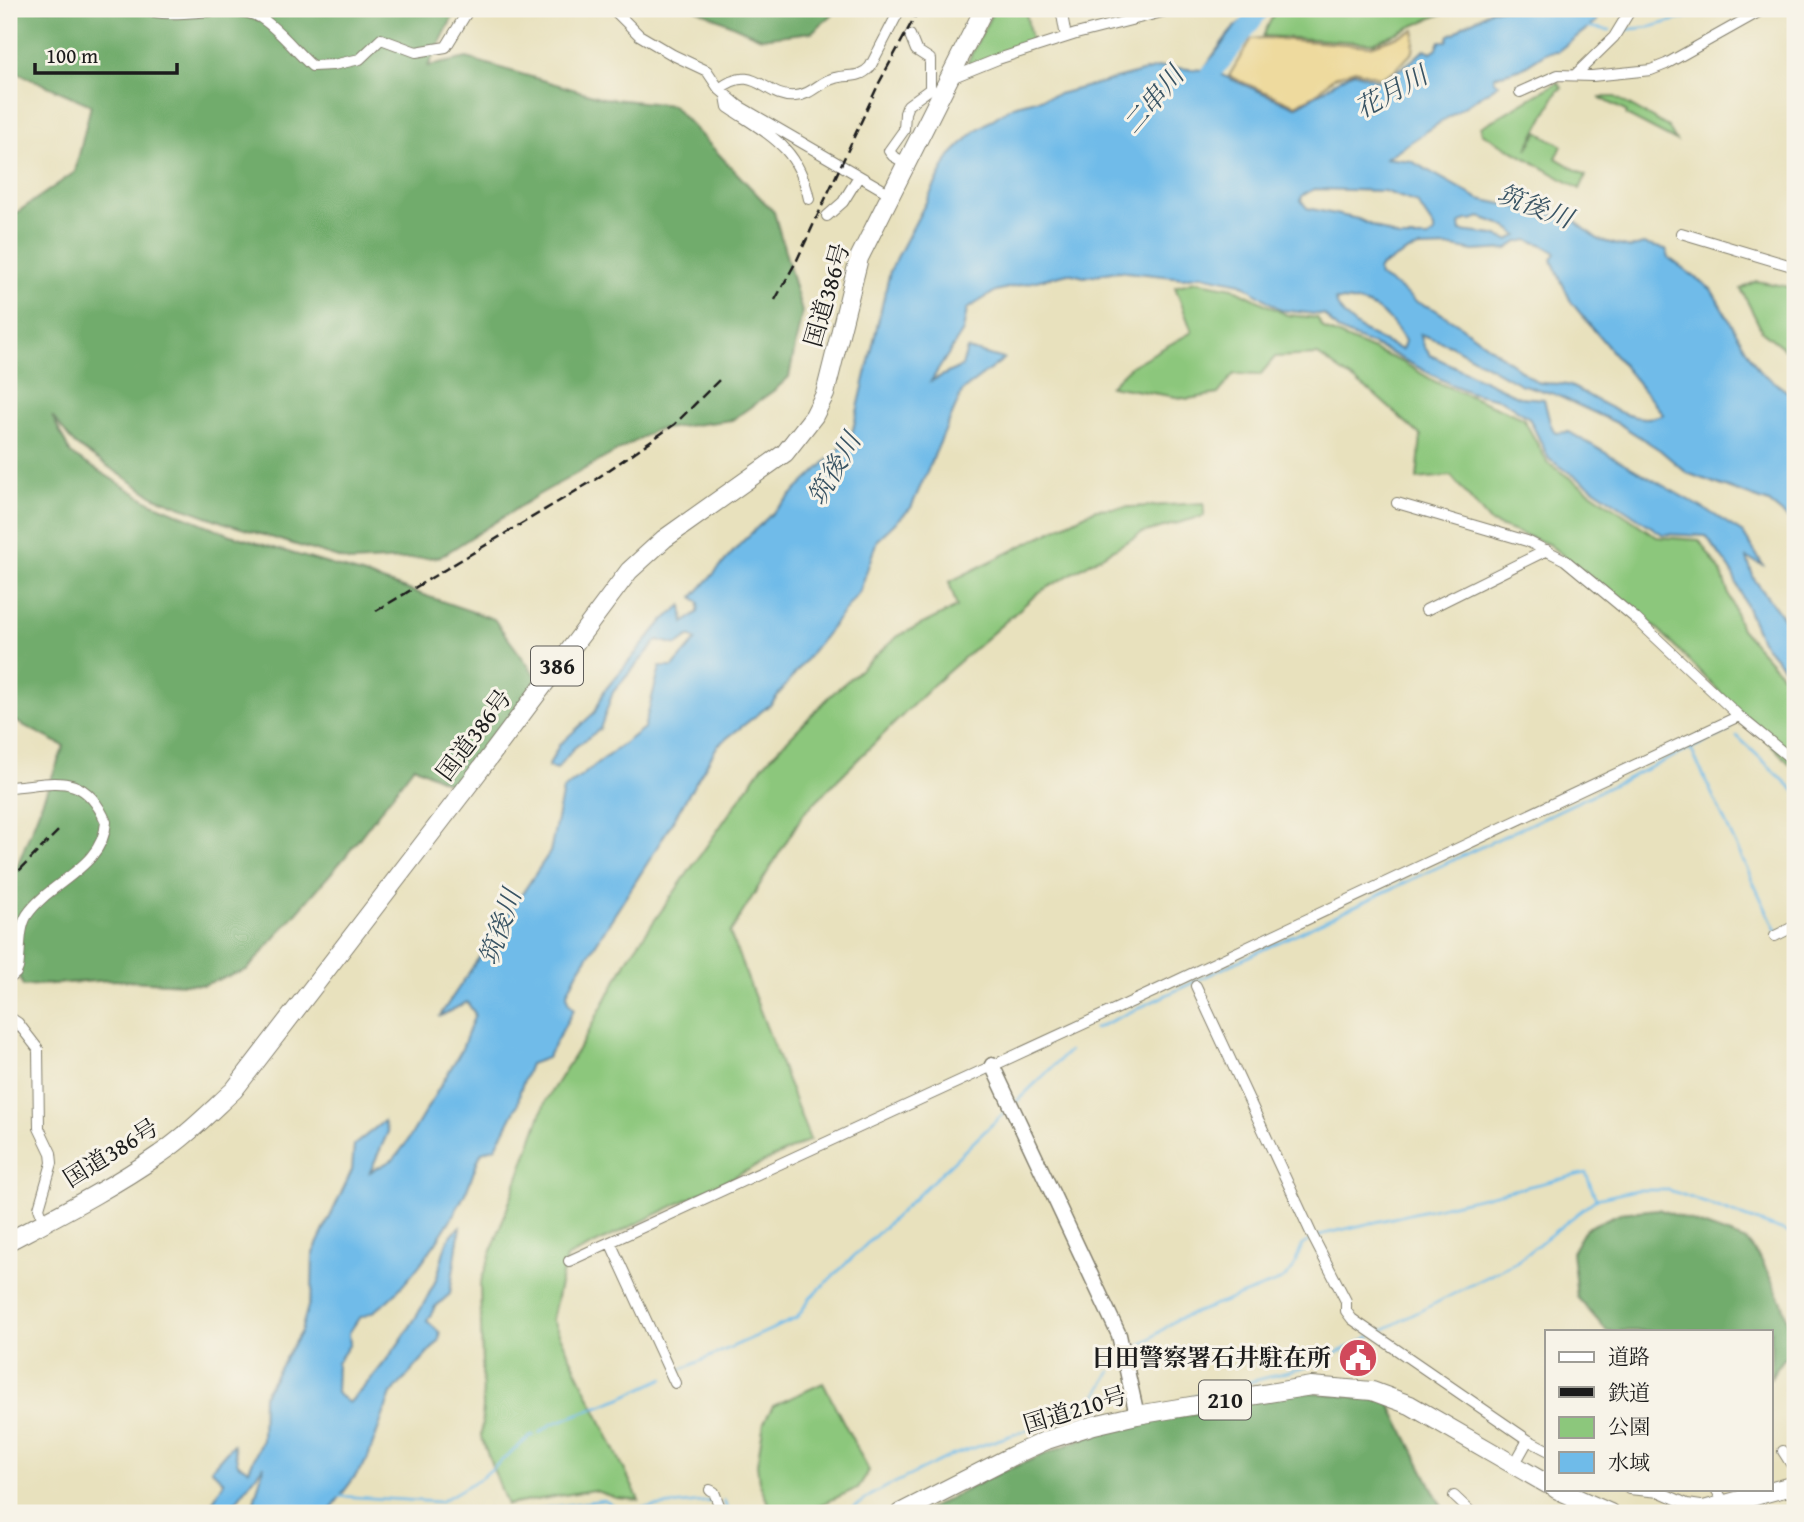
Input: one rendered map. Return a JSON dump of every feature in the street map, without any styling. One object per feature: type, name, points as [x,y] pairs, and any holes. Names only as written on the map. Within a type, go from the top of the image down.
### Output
[{"type":"highway","name":"国道386号","points":[[9,1241],[127,1176],[162,1153],[234,1090],[629,571],[664,539],[785,453],[796,441],[814,416],[825,394],[859,258],[893,195],[984,9]]},
{"type":"highway","name":"国道210号","points":[[900,1513],[1047,1440],[1094,1425],[1137,1415],[1311,1386],[1372,1391],[1410,1405],[1545,1482]]},
{"type":"highway","points":[[1693,1513],[1721,1503],[1795,1485]]},
{"type":"highway","points":[[1557,1490],[1573,1506],[1610,1513]]},
{"type":"street","points":[[144,9],[174,14],[233,12],[258,16],[277,30],[312,66],[360,59],[381,39],[416,52],[446,47],[469,9]]},
{"type":"street","points":[[613,9],[639,35],[707,71],[723,92],[739,106],[893,195]]},
{"type":"street","points":[[723,92],[738,78],[749,79],[794,97],[807,94],[827,80],[863,75],[871,54],[900,9]]},
{"type":"street","points":[[1062,9],[1066,37]]},
{"type":"street","points":[[1124,9],[1126,20]]},
{"type":"street","points":[[948,79],[1066,37],[1174,9]]},
{"type":"street","points":[[1575,75],[1614,37],[1631,9]]},
{"type":"street","points":[[1520,92],[1558,75],[1591,76],[1651,70],[1765,9]]},
{"type":"street","points":[[907,164],[889,151],[904,130],[908,105],[930,89],[930,59],[916,50],[910,35]]},
{"type":"street","points":[[861,63],[871,54]]},
{"type":"street","points":[[723,92],[728,107],[784,145],[807,189],[808,199]]},
{"type":"street","points":[[827,216],[843,202],[859,176]]},
{"type":"street","points":[[1681,233],[1795,267]]},
{"type":"street","points":[[1397,503],[1527,541],[1565,560],[1634,617],[1740,716],[1795,762]]},
{"type":"street","points":[[1426,610],[1547,550]]},
{"type":"street","points":[[569,1261],[1740,716]]},
{"type":"street","points":[[9,788],[42,782],[71,783],[92,798],[106,822],[100,841],[80,868],[28,914],[22,929],[18,968],[16,974],[9,979]]},
{"type":"street","points":[[1775,936],[1795,926]]},
{"type":"street","points":[[1196,986],[1312,1235],[1346,1301],[1346,1311],[1352,1319],[1545,1449]]},
{"type":"street","points":[[9,1017],[18,1023],[38,1049],[39,1128],[51,1153],[52,1163],[38,1208],[44,1222]]},
{"type":"street","points":[[992,1065],[1119,1335],[1137,1415]]},
{"type":"street","points":[[610,1242],[675,1383]]},
{"type":"street","points":[[1514,1465],[1528,1440]]},
{"type":"street","points":[[1783,1451],[1795,1470]]},
{"type":"street","points":[[710,1490],[714,1492],[722,1513]]},
{"type":"street","points":[[1639,1490],[1660,1492],[1687,1504],[1721,1503]]},
{"type":"street","points":[[1454,1496],[1472,1513]]},
{"type":"green space","points":[[9,9],[457,9],[428,66],[467,58],[603,98],[672,105],[774,212],[802,312],[789,377],[732,420],[655,430],[538,495],[440,557],[351,562],[225,523],[155,497],[75,445],[52,416],[71,454],[150,502],[231,535],[362,574],[494,619],[538,679],[456,787],[414,766],[345,857],[247,970],[203,985],[112,980],[23,986],[9,952],[9,887],[64,746],[9,718],[9,218],[75,172],[91,105],[9,67]]},
{"type":"green space","points":[[696,9],[839,9],[812,32],[761,38]]},
{"type":"green space","points":[[994,9],[1027,9],[1032,45],[971,68],[968,61]]},
{"type":"green space","points":[[1276,9],[1453,9],[1373,43],[1263,36]]},
{"type":"green space","points":[[1558,82],[1562,88],[1558,90],[1527,149],[1538,132],[1562,146],[1556,158],[1586,176],[1580,189],[1482,133],[1481,127]]},
{"type":"green space","points":[[1599,97],[1615,97],[1668,127],[1676,141],[1626,115],[1627,112]]},
{"type":"green space","points":[[1195,281],[1233,288],[1287,315],[1317,318],[1324,329],[1402,362],[1436,382],[1523,418],[1548,463],[1657,537],[1699,540],[1721,572],[1741,629],[1795,689],[1795,769],[1659,630],[1548,544],[1491,523],[1451,476],[1417,479],[1421,436],[1375,395],[1318,355],[1275,357],[1260,375],[1234,374],[1218,394],[1188,399],[1110,386],[1131,366],[1192,332],[1175,287]]},
{"type":"green space","points":[[1756,281],[1795,288],[1795,357],[1762,331],[1741,289]]},
{"type":"green space","points":[[1204,503],[1204,516],[1142,533],[1038,593],[933,685],[804,813],[730,933],[810,1140],[566,1258],[552,1319],[639,1500],[616,1498],[593,1490],[507,1505],[481,1437],[483,1407],[480,1284],[546,1100],[582,1043],[629,957],[764,764],[831,695],[898,636],[957,607],[949,582],[1096,509]]},
{"type":"green space","points":[[1658,1209],[1747,1241],[1762,1261],[1782,1302],[1794,1344],[1772,1376],[1772,1330],[1606,1330],[1577,1297],[1572,1252],[1586,1228],[1620,1213]]},
{"type":"green space","points":[[823,1383],[869,1471],[858,1488],[811,1509],[772,1513],[759,1482],[757,1464],[764,1422],[773,1406]]},
{"type":"green space","points":[[1299,1391],[1388,1400],[1445,1513],[921,1513],[997,1474],[1091,1435]]},
{"type":"sand","points":[[1415,30],[1413,52],[1396,69],[1381,78],[1355,70],[1334,77],[1315,95],[1295,105],[1229,76],[1251,39],[1371,46]]},
{"type":"water","points":[[1256,9],[1265,9],[1246,32],[1236,56],[1224,64],[1237,48],[1246,20],[1211,59],[1213,62],[1210,70],[1295,107],[1354,72],[1379,81],[1385,78],[1425,49],[1431,52],[1437,48],[1440,41],[1447,41],[1449,35],[1491,9],[1604,9],[1597,15],[1597,21],[1558,51],[1547,52],[1522,68],[1495,76],[1494,80],[1499,84],[1386,158],[1411,161],[1479,199],[1572,219],[1599,240],[1630,248],[1643,244],[1666,249],[1669,258],[1711,289],[1759,371],[1792,395],[1795,394],[1795,524],[1769,503],[1687,473],[1660,450],[1619,424],[1554,394],[1520,384],[1450,345],[1420,334],[1430,355],[1519,397],[1544,399],[1555,433],[1569,432],[1743,533],[1763,565],[1747,558],[1754,579],[1795,634],[1795,680],[1761,641],[1731,570],[1706,536],[1662,534],[1549,459],[1529,418],[1502,400],[1472,393],[1450,384],[1385,350],[1339,331],[1324,315],[1281,310],[1241,283],[1201,275],[1183,278],[1117,271],[1084,277],[1068,273],[996,291],[967,309],[963,331],[931,381],[962,366],[967,349],[1004,359],[963,390],[911,508],[877,540],[860,591],[771,704],[718,745],[650,859],[577,973],[567,993],[568,1002],[574,1009],[547,1058],[530,1064],[518,1104],[496,1147],[482,1152],[450,1221],[406,1282],[374,1311],[359,1318],[349,1333],[350,1344],[337,1363],[336,1393],[349,1403],[374,1376],[417,1316],[437,1276],[449,1239],[460,1227],[450,1294],[435,1307],[427,1321],[440,1333],[439,1341],[391,1394],[367,1460],[328,1513],[251,1513],[264,1465],[227,1513],[206,1513],[224,1482],[211,1469],[233,1444],[238,1464],[249,1470],[262,1439],[263,1396],[301,1331],[312,1292],[313,1253],[352,1170],[354,1145],[384,1121],[388,1132],[370,1172],[394,1159],[407,1142],[461,1051],[475,1014],[467,1002],[439,1017],[550,852],[563,790],[644,728],[660,667],[673,667],[696,640],[690,636],[677,645],[658,640],[613,692],[600,729],[574,748],[557,769],[548,767],[559,745],[595,712],[604,691],[662,622],[682,605],[684,623],[698,612],[699,603],[693,597],[742,542],[851,438],[890,271],[950,156],[975,131],[1013,106],[1161,67],[1203,70],[1229,34]],"holes":[[[1314,189],[1384,191],[1417,203],[1434,228],[1434,234],[1428,238],[1399,238],[1358,219],[1307,208],[1301,200],[1302,196]],[[1480,217],[1504,226],[1518,236],[1508,240],[1494,235],[1461,231],[1460,224]],[[1527,240],[1541,244],[1556,253],[1552,259],[1553,263],[1571,302],[1663,414],[1651,418],[1627,415],[1570,386],[1537,382],[1458,324],[1434,309],[1416,302],[1379,276],[1380,267],[1419,248],[1453,247],[1474,251],[1507,249]],[[1335,300],[1359,302],[1377,309],[1392,322],[1405,341],[1402,350],[1363,331],[1340,309]]]},
{"type":"waterway","name":"二串川","points":[[1197,87],[1223,60],[1261,9]]},
{"type":"waterway","points":[[1622,30],[1650,27],[1717,9]]},
{"type":"waterway","points":[[1589,27],[1610,30]]},
{"type":"waterway","points":[[1094,1029],[1730,730]]},
{"type":"waterway","points":[[1737,736],[1795,791]]},
{"type":"waterway","points":[[1691,749],[1776,931],[1778,930]]},
{"type":"waterway","points":[[1016,1102],[1069,1051]]},
{"type":"waterway","points":[[678,1371],[797,1318],[810,1298],[1006,1111]]},
{"type":"waterway","points":[[1317,1237],[1586,1173],[1596,1199]]},
{"type":"waterway","points":[[1377,1333],[1516,1262],[1596,1199],[1636,1190],[1669,1190],[1795,1235]]},
{"type":"waterway","points":[[1128,1355],[1176,1320],[1282,1280],[1293,1269],[1302,1245],[1311,1240]]},
{"type":"waterway","points":[[1190,1398],[1310,1366],[1371,1336]]},
{"type":"waterway","points":[[846,1513],[876,1492],[950,1456],[1030,1429],[1095,1398],[1111,1371]]},
{"type":"waterway","points":[[539,1433],[552,1424],[621,1398],[664,1378]]},
{"type":"waterway","points":[[337,1496],[440,1502],[481,1478],[534,1436]]},
{"type":"waterway","points":[[532,1513],[538,1509],[604,1500],[620,1510],[712,1501]]},
{"type":"waterway","points":[[724,1500],[728,1513]]},
{"type":"railway","points":[[775,300],[797,260],[879,83],[919,9]]},
{"type":"railway","points":[[376,611],[596,479],[675,424],[719,380]]},
{"type":"railway","points":[[9,881],[60,829]]},
{"type":"place","name":"日田警察署石井駐在所","points":[[1358,1358]]},
{"type":"water label","name":"花月川","points":[[1391,92]]},
{"type":"water label","name":"筑後川","points":[[1535,206]]},
{"type":"water label","name":"筑後川","points":[[834,469]]},
{"type":"water label","name":"筑後川","points":[[500,927]]}]
